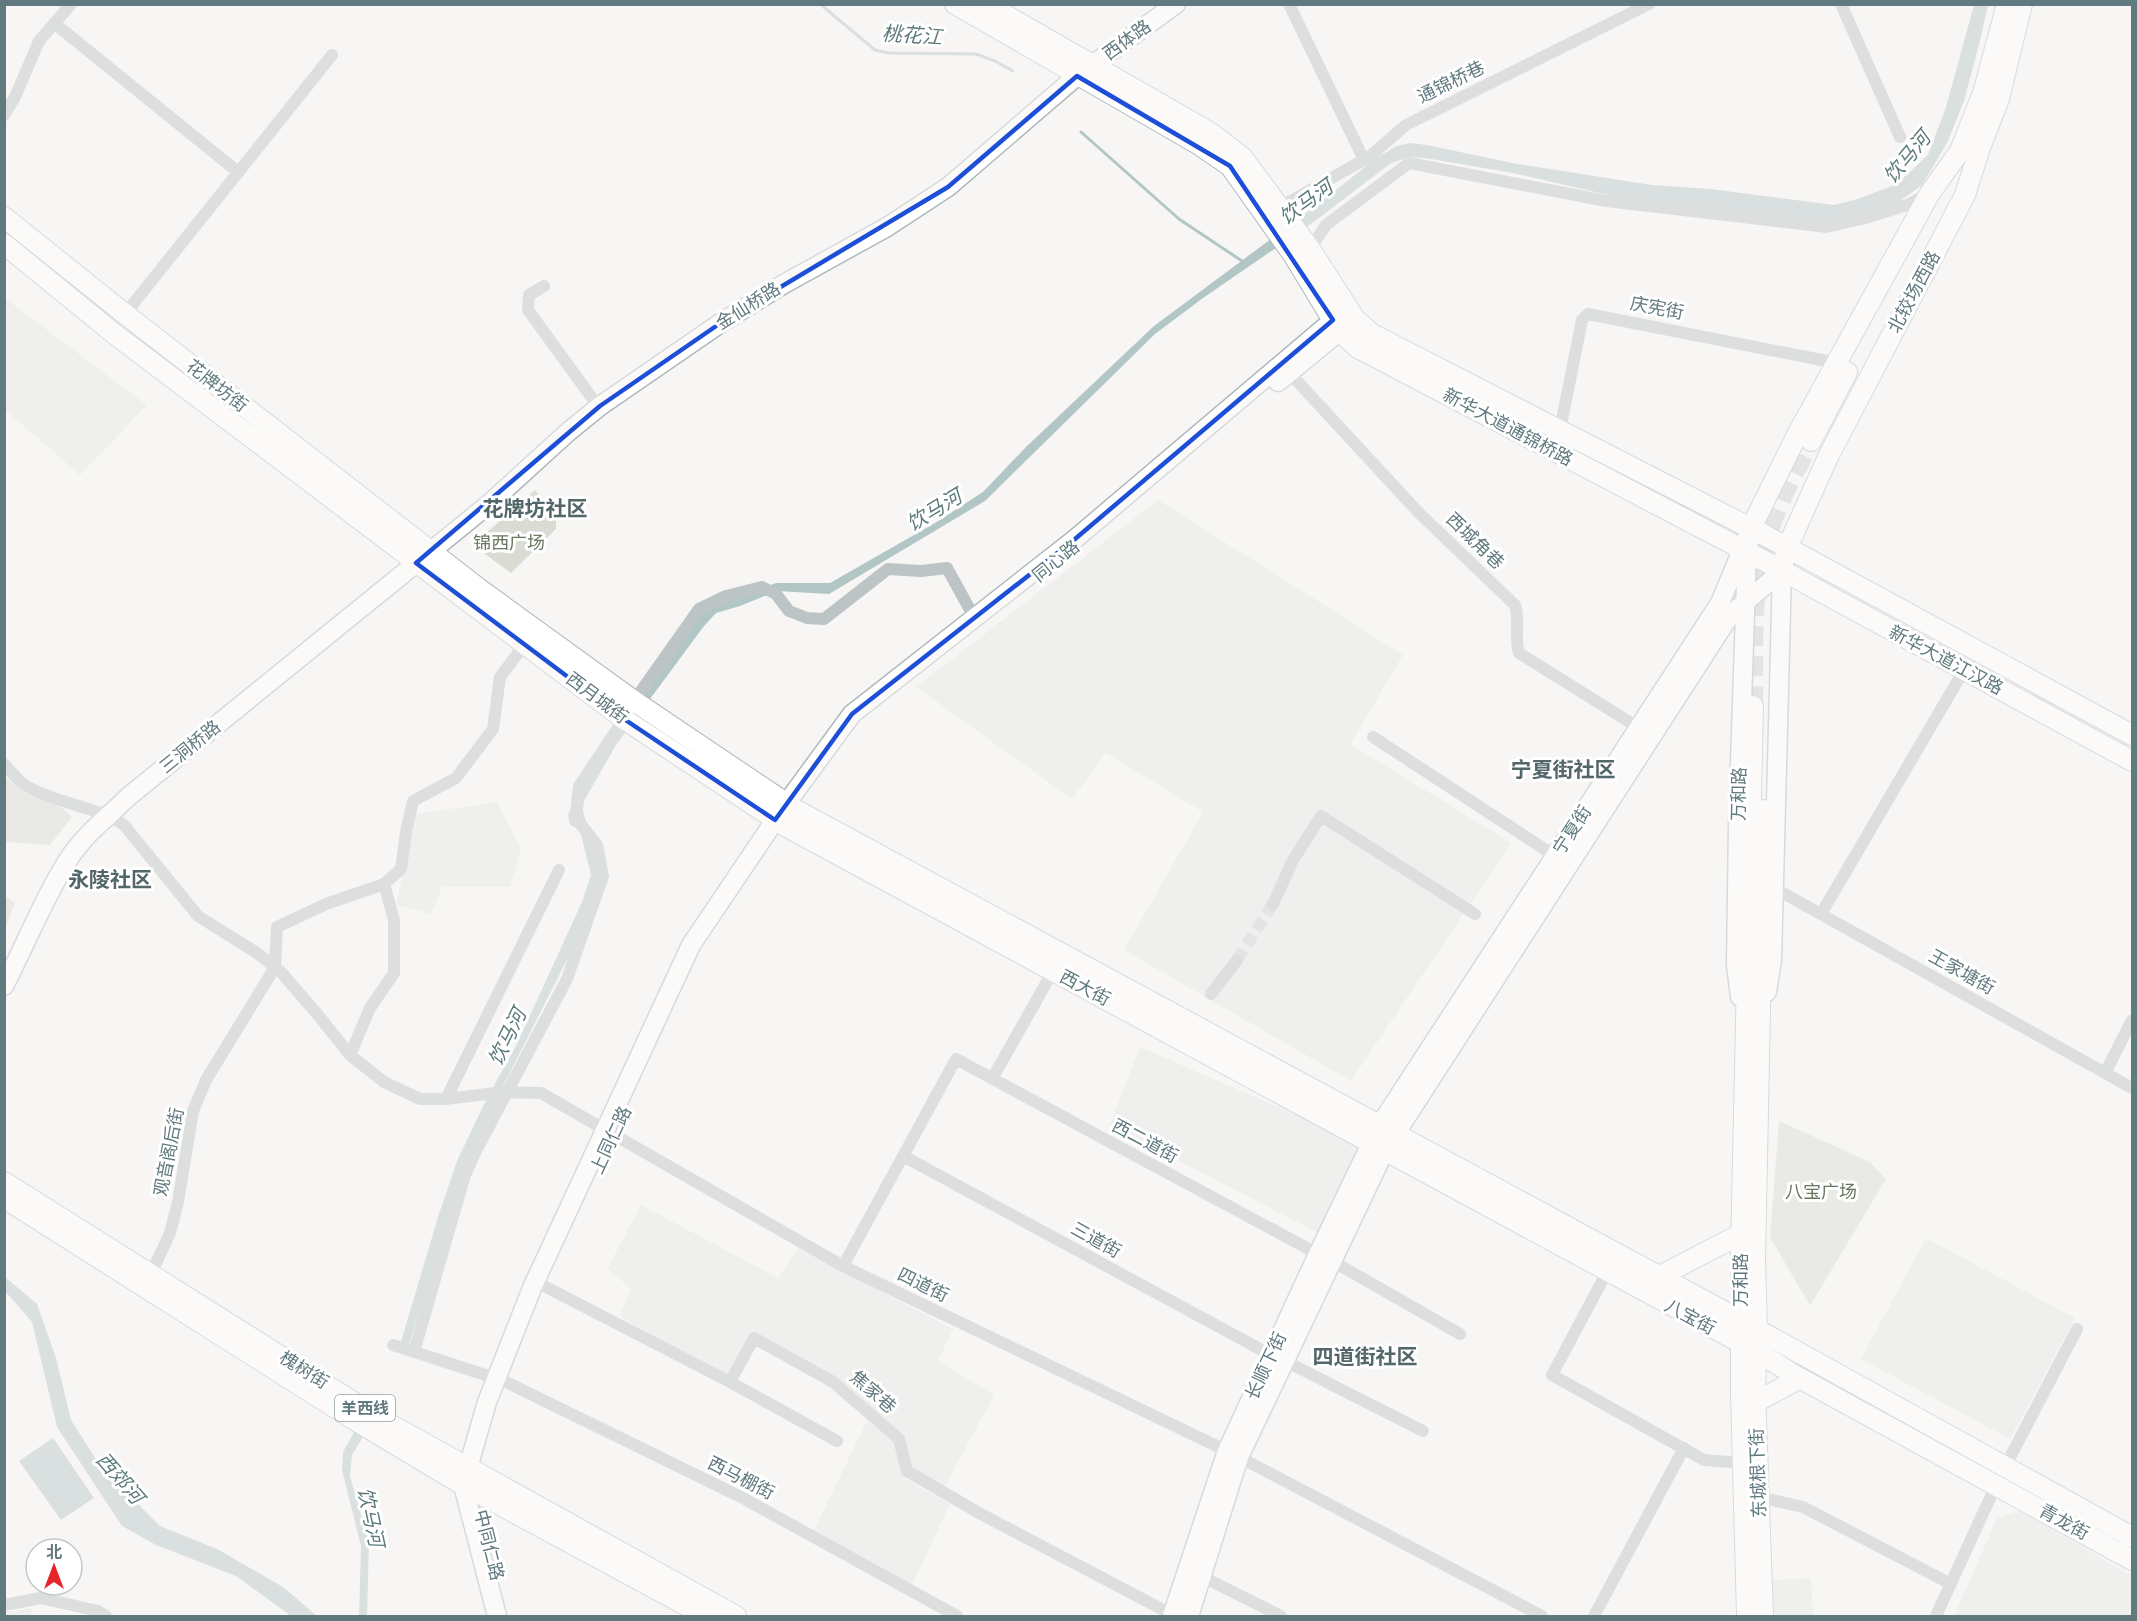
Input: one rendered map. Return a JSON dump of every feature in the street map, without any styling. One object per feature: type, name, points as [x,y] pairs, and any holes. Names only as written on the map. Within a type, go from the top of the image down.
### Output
[{"type":"main road","points":[[955,4],[1211,133],[1243,158],[1277,213]]},
{"type":"main road","points":[[986,4],[1085,71]]},
{"type":"main road","name":"北较场西路","points":[[1749,553],[1759,532],[1815,444],[1965,195],[1970,150],[2007,4]]},
{"type":"main road","name":"北较场西路","points":[[1782,571],[1837,363],[1930,193],[1970,150],[1999,99],[2022,4]]},
{"type":"main road","name":"新华大道通锦桥路","points":[[1277,213],[1303,250],[1358,348],[1749,553]]},
{"type":"main road","name":"花牌坊街","points":[[4,217],[423,558]]},
{"type":"main road","name":"花牌坊街","points":[[4,244],[117,336],[423,558]]},
{"type":"main road","name":"新华大道通锦桥路","points":[[1344,320],[1759,532]]},
{"type":"main road","name":"新华大道江汉路","points":[[1759,532],[2133,735]]},
{"type":"main road","name":"新华大道江汉路","points":[[1749,553],[2133,761]]},
{"type":"main road","name":"西月城街","points":[[423,558],[469,600],[624,719],[785,815]]},
{"type":"main road","name":"西月城街","points":[[423,558],[634,701],[785,815]]},
{"type":"main road","name":"万和路","points":[[1749,1348],[1741,1234],[1752,1035],[1759,707]]},
{"type":"main road","name":"西大街","points":[[785,815],[1053,971],[1378,1146]]},
{"type":"main road","name":"西大街","points":[[785,815],[1388,1128]]},
{"type":"main road","name":"万和路","points":[[1749,1325],[1755,1260],[1752,1035]]},
{"type":"main road","name":"八宝街","points":[[1388,1128],[2005,1467]]},
{"type":"main road","name":"八宝街","points":[[1378,1146],[1996,1485]]},
{"type":"main road","name":"槐树街","points":[[4,1182],[146,1279]]},
{"type":"main road","name":"槐树街","points":[[4,1198],[146,1279],[377,1417],[471,1480],[706,1617]]},
{"type":"main road","points":[[1658,1277],[1741,1234]]},
{"type":"main road","name":"东城根下街","points":[[1749,1348],[1756,1402],[1763,1617]]},
{"type":"main road","name":"东城根下街","points":[[1747,1617],[1743,1463],[1749,1348]]},
{"type":"main road","points":[[1756,1402],[1800,1378]]},
{"type":"main road","name":"青龙街","points":[[2005,1467],[2133,1537]]},
{"type":"main road","name":"槐树街","points":[[471,1480],[736,1617]]},
{"type":"main road","name":"青龙街","points":[[1996,1485],[2133,1560]]},
{"type":"street","points":[[4,116],[15,97],[35,48],[71,4]]},
{"type":"street","points":[[1288,4],[1364,160]]},
{"type":"street","points":[[1841,4],[1900,137]]},
{"type":"street","name":"西体路","points":[[1085,71],[1173,5]]},
{"type":"street","name":"通锦桥巷","points":[[1277,213],[1364,160],[1406,125],[1645,5]]},
{"type":"street","points":[[54,23],[238,172]]},
{"type":"street","points":[[125,314],[332,55]]},
{"type":"street","name":"金仙桥路","points":[[423,558],[498,496],[600,406],[722,322],[782,285],[887,227],[948,187],[1085,71]]},
{"type":"street","points":[[1303,250],[1326,225],[1409,163],[1606,201],[1826,227],[1907,205],[1930,193]]},
{"type":"street","points":[[544,286],[529,295],[528,310],[600,406]]},
{"type":"street","name":"庆宪街","points":[[1560,430],[1582,320],[1588,314],[1837,363]]},
{"type":"street","points":[[785,815],[852,714],[1075,539],[1344,320]]},
{"type":"street","name":"西城角巷","points":[[1285,368],[1419,513],[1515,605],[1518,613],[1519,653],[1639,728]]},
{"type":"street","name":"同心路","points":[[785,815],[852,722],[1042,573],[1285,368]]},
{"type":"street","name":"万和路","points":[[1749,553],[1739,763],[1736,953],[1752,1035]]},
{"type":"street","name":"宁夏街","points":[[1388,1128],[1556,856],[1720,603],[1749,553]]},
{"type":"street","name":"三洞桥路","points":[[4,987],[71,856],[93,829],[128,797],[423,558]]},
{"type":"street","points":[[634,701],[699,609],[726,596],[762,587],[776,594],[789,611],[807,618],[824,619],[888,568],[921,571],[947,567],[974,617]]},
{"type":"street","name":"万和路","points":[[1752,1035],[1772,960],[1782,571]]},
{"type":"street","name":"宁夏街","points":[[1388,1128],[1730,615],[1782,571]]},
{"type":"street","points":[[274,967],[277,927],[326,904],[384,884],[401,869],[413,801],[456,778],[493,729],[500,677],[525,644]]},
{"type":"street","points":[[1821,914],[1964,670]]},
{"type":"street","points":[[414,1352],[465,1175],[505,1092],[567,979],[603,876],[597,844],[575,819],[579,786],[624,719]]},
{"type":"street","points":[[1373,737],[1556,856]]},
{"type":"street","points":[[4,764],[26,787],[62,802],[110,815]]},
{"type":"street","name":"四道街","points":[[110,815],[124,825],[198,916],[257,953],[274,967],[318,1015],[350,1055],[384,1082],[420,1099],[446,1099],[505,1092],[541,1093],[843,1266],[1233,1454],[1542,1617]]},
{"type":"street","name":"上同仁路","points":[[471,1480],[500,1379],[544,1286],[609,1133],[701,949],[785,815]]},
{"type":"street","points":[[1273,904],[1293,860],[1321,816],[1475,914]]},
{"type":"street","points":[[446,1099],[559,870]]},
{"type":"street","points":[[350,1055],[370,1008],[394,973],[394,920],[384,884]]},
{"type":"street","name":"王家塘街","points":[[1774,888],[2133,1088]]},
{"type":"street","points":[[1211,994],[1237,960]]},
{"type":"street","name":"观音阁后街","points":[[146,1279],[170,1233],[178,1202],[193,1111],[206,1080],[274,967]]},
{"type":"street","points":[[992,1079],[1053,971]]},
{"type":"street","points":[[2105,1073],[2133,1020]]},
{"type":"street","name":"西二道街","points":[[903,1156],[956,1059],[1325,1257],[1460,1334]]},
{"type":"street","name":"长顺下街","points":[[1178,1616],[1233,1454],[1388,1128]]},
{"type":"street","points":[[500,1379],[532,1288],[609,1133]]},
{"type":"street","points":[[843,1266],[903,1156]]},
{"type":"street","name":"三道街","points":[[903,1156],[1278,1358],[1423,1431]]},
{"type":"street","points":[[1607,1272],[1552,1375],[1704,1460],[1743,1463]]},
{"type":"street","points":[[544,1286],[730,1382],[837,1441]]},
{"type":"street","points":[[2005,1467],[2077,1329]]},
{"type":"street","name":"焦家巷","points":[[730,1382],[754,1338],[833,1382],[899,1438],[907,1471],[979,1513],[1178,1616]]},
{"type":"street","name":"西马棚街","points":[[393,1345],[500,1379],[741,1497],[957,1617]]},
{"type":"street","points":[[1594,1617],[1684,1448]]},
{"type":"street","name":"长顺下街","points":[[1178,1616],[1201,1576],[1233,1454]]},
{"type":"street","points":[[471,1480],[497,1617]]},
{"type":"street","name":"中同仁路","points":[[471,1480],[506,1617]]},
{"type":"street","points":[[1936,1617],[1996,1485]]},
{"type":"street","points":[[1759,1497],[1803,1507],[1951,1584]]},
{"type":"street","points":[[1201,1576],[1281,1617]]},
{"type":"street","points":[[4,1605],[41,1598],[98,1611],[106,1617]]},
{"type":"highlighted area","points":[[1077,76],[1230,166],[1333,320],[1075,539],[852,714],[775,820],[624,719],[416,563],[600,406],[722,322],[948,187]]},
{"type":"shaded area","points":[[1974,5],[1988,5],[1964,101],[1947,143],[1922,185],[1893,206],[1822,225],[1634,201],[1513,173],[1425,158],[1410,157],[1391,163],[1315,221],[1155,334],[985,501],[829,594],[777,591],[716,613],[616,745],[584,801],[583,811],[601,878],[585,924],[486,1120],[442,1239],[408,1348],[400,1345],[457,1161],[486,1100],[516,1046],[582,902],[591,875],[579,827],[579,791],[687,632],[707,609],[776,583],[830,583],[935,523],[983,492],[1026,447],[1154,326],[1376,158],[1397,146],[1410,143],[1427,145],[1517,164],[1652,185],[1710,189],[1834,205],[1858,199],[1897,184],[1928,155],[1946,107]]},
{"type":"shaded area","points":[[6,299],[147,405],[80,475],[5,410],[4,300]]},
{"type":"shaded area","points":[[1158,500],[1403,655],[1350,744],[1511,843],[1351,1081],[1124,950],[1203,812],[1106,753],[1072,799],[916,687]]},
{"type":"shaded area","points":[[497,802],[521,849],[510,887],[442,887],[431,914],[396,905],[416,814]]},
{"type":"shaded area","points":[[1140,1047],[1363,1144],[1318,1233],[1110,1125]]},
{"type":"shaded area","points":[[641,1205],[778,1278],[798,1248],[953,1329],[938,1361],[994,1395],[942,1492],[907,1471],[899,1439],[833,1382],[754,1338],[730,1382],[620,1316],[631,1288],[607,1269]]},
{"type":"shaded area","points":[[1926,1238],[2075,1318],[2010,1439],[1861,1359]]},
{"type":"shaded area","points":[[5,1277],[37,1304],[56,1358],[71,1420],[101,1467],[160,1526],[217,1549],[283,1587],[317,1616],[291,1616],[236,1576],[156,1545],[122,1526],[57,1427],[32,1322],[5,1291]]},
{"type":"shaded area","points":[[867,1421],[894,1440],[905,1479],[950,1504],[912,1585],[813,1532]]},
{"type":"shaded area","points":[[358,1425],[367,1430],[352,1455],[350,1476],[369,1543],[367,1616],[359,1616],[361,1546],[342,1470],[343,1452]]},
{"type":"shaded area","points":[[53,1438],[94,1498],[61,1520],[19,1461]]},
{"type":"shaded area","points":[[2020,1511],[2132,1576],[2132,1616],[1954,1616],[1997,1518]]},
{"type":"shaded area","points":[[1811,1578],[1813,1616],[1773,1616],[1771,1580]]},
{"type":"shaded area","points":[[31,1608],[32,1616],[5,1616],[5,1612]]},
{"type":"green space","name":"锦西广场","points":[[535,490],[556,519],[556,529],[511,573],[485,554],[485,534]]},
{"type":"green space","points":[[4,776],[25,793],[61,807],[72,817],[50,845],[5,842]]},
{"type":"green space","points":[[5,896],[15,903],[5,928]]},
{"type":"green space","name":"八宝广场","points":[[1779,1121],[1870,1162],[1886,1179],[1810,1306],[1770,1237]]},
{"type":"waterway","name":"桃花江","points":[[820,4],[875,50],[889,53],[976,54],[1013,71]]},
{"type":"waterway","name":"桃花江","points":[[1081,132],[1179,219],[1245,263]]},
{"type":"tunnel","points":[[1753,706],[1754,627],[1759,568],[1767,536],[1778,508],[1811,441]]},
{"type":"tunnel","points":[[1237,960],[1273,904]]},
{"type":"district","name":"花牌坊社区","points":[[535,509]]},
{"type":"district","name":"宁夏街社区","points":[[1563,770]]},
{"type":"district","name":"永陵社区","points":[[110,880]]},
{"type":"district","name":"四道街社区","points":[[1365,1357]]},
{"type":"water label","name":"饮马河","points":[[1907,157]]},
{"type":"water label","name":"饮马河","points":[[1306,202]]},
{"type":"water label","name":"饮马河","points":[[934,510]]},
{"type":"water label","name":"饮马河","points":[[507,1037]]},
{"type":"water label","name":"西郊河","points":[[120,1478]]},
{"type":"water label","name":"饮马河","points":[[371,1517]]}]
